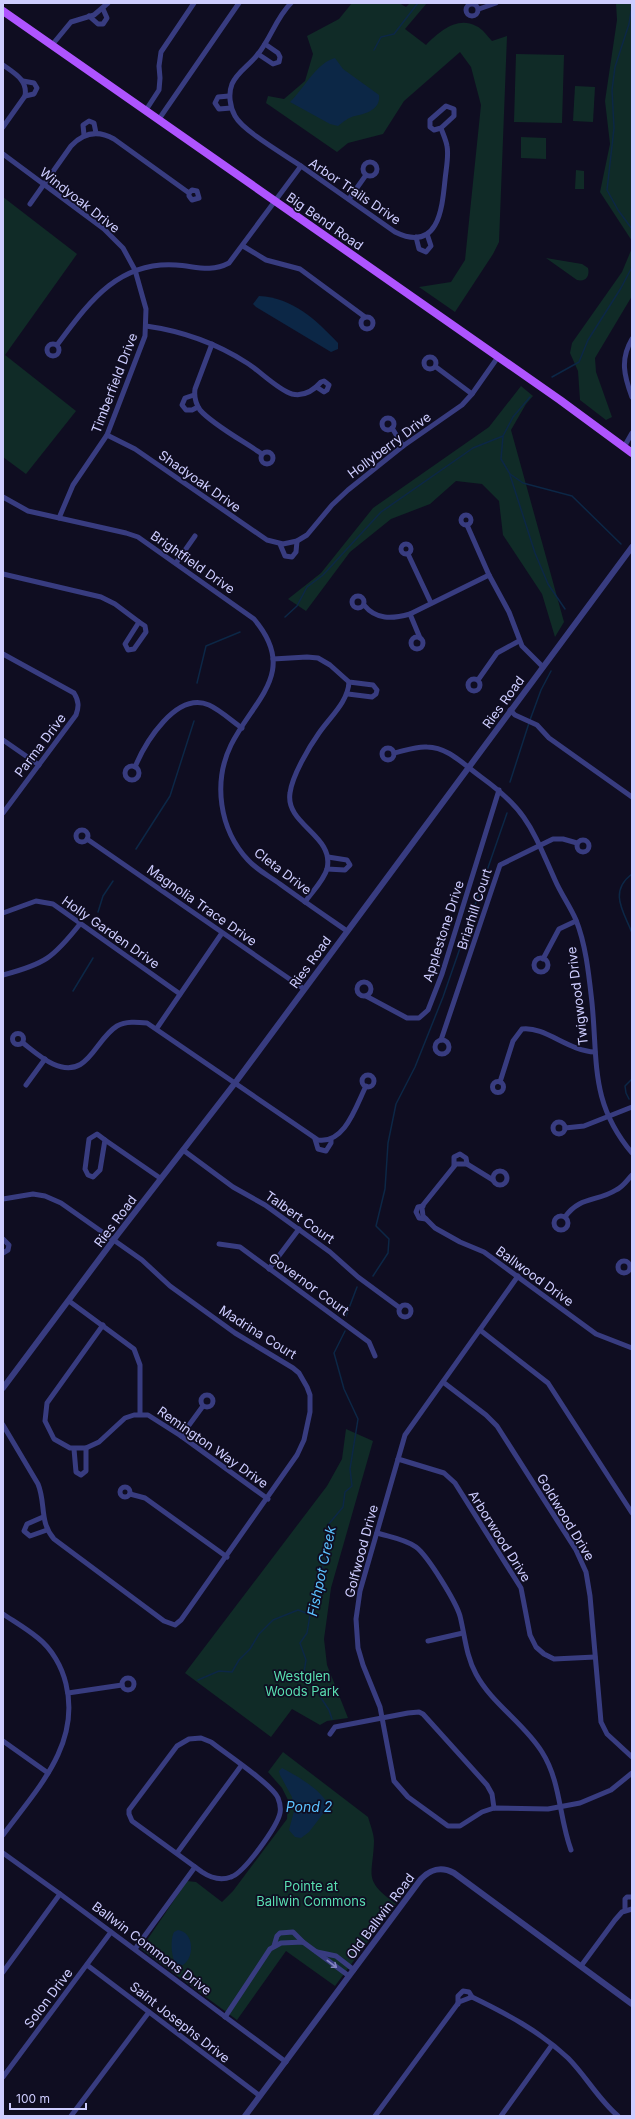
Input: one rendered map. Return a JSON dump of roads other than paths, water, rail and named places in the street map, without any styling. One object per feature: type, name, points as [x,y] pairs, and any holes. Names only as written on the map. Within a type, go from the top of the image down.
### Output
[{"type":"main road","name":"Big Bend Road","points":[[3,11],[533,381],[632,452]]},
{"type":"street","points":[[52,45],[71,22],[89,16],[103,9],[108,3]]},
{"type":"street","points":[[146,110],[159,90],[161,52],[194,3]]},
{"type":"street","points":[[159,119],[239,3]]},
{"type":"street","points":[[291,3],[282,14],[258,54],[238,75],[232,85],[229,96],[231,108],[236,118],[245,127],[301,166]]},
{"type":"street","points":[[479,9],[496,3]]},
{"type":"street","points":[[89,16],[98,24],[104,24],[107,18],[103,9]]},
{"type":"street","points":[[258,54],[273,64],[279,62],[280,57],[278,54],[265,44]]},
{"type":"street","points":[[3,65],[23,82],[34,83],[37,88],[35,93],[25,96],[3,126]]},
{"type":"street","points":[[23,82],[25,96]]},
{"type":"street","points":[[229,96],[218,97],[214,103],[218,109],[231,108]]},
{"type":"street","points":[[451,106],[455,111],[454,116],[441,128],[436,130],[432,129],[429,125],[430,120],[443,108],[451,106]]},
{"type":"street","points":[[84,136],[83,125],[89,121],[94,123],[96,133]]},
{"type":"street","points":[[416,237],[419,249],[426,252],[431,246],[427,234],[436,224],[443,205],[448,147],[441,128]]},
{"type":"street","points":[[30,204],[71,146],[84,136],[96,133],[114,139],[189,193]]},
{"type":"street","name":"Windyoak Drive","points":[[3,154],[104,229],[123,248],[135,270]]},
{"type":"street","name":"Arbor Trails Drive","points":[[135,270],[164,265],[205,270],[217,269],[229,263],[301,166],[395,232],[409,237],[427,234]]},
{"type":"street","points":[[349,199],[366,175]]},
{"type":"street","points":[[243,246],[266,260],[300,269],[365,317]]},
{"type":"street","points":[[57,346],[99,293],[128,273],[135,270]]},
{"type":"street","name":"Timberfield Drive","points":[[59,518],[73,485],[107,435],[143,340],[146,326],[144,301],[135,270]]},
{"type":"street","points":[[146,326],[174,330],[212,344],[244,361],[287,392],[298,395],[318,388]]},
{"type":"street","points":[[632,339],[627,347],[623,369],[632,397]]},
{"type":"street","points":[[212,344],[194,394],[198,407],[209,418],[262,454]]},
{"type":"street","name":"Hollyberry Drive","points":[[288,543],[297,541],[307,535],[332,505],[348,490],[403,446],[452,413],[472,394],[498,357]]},
{"type":"street","points":[[436,367],[472,394]]},
{"type":"street","points":[[194,394],[185,398],[182,405],[186,410],[192,410],[198,407]]},
{"type":"street","points":[[392,428],[403,446]]},
{"type":"street","points":[[624,447],[632,433]]},
{"type":"street","name":"Shadyoak Drive","points":[[107,435],[135,449],[267,540],[280,544],[288,543]]},
{"type":"street","name":"Brightfield Drive","points":[[3,498],[28,511],[138,537],[254,619],[265,633],[274,659]]},
{"type":"street","points":[[467,525],[489,574],[509,612],[519,641],[543,667]]},
{"type":"street","points":[[176,563],[195,536]]},
{"type":"street","name":"Shadyoak Drive","points":[[280,544],[285,556],[292,557],[296,552],[297,541]]},
{"type":"street","name":"Ries Road","points":[[3,1388],[160,1178],[235,1083],[632,547]]},
{"type":"street","points":[[408,554],[432,603]]},
{"type":"street","points":[[3,574],[101,597],[114,604],[145,626],[146,632],[134,649],[128,650],[125,644],[139,622]]},
{"type":"street","points":[[364,605],[370,613],[384,618],[394,618],[410,614],[489,574]]},
{"type":"street","points":[[410,614],[420,638]]},
{"type":"street","points":[[478,680],[497,653],[519,641]]},
{"type":"street","name":"Parma Drive","points":[[3,654],[74,693],[77,699],[78,708],[76,716],[3,813]]},
{"type":"street","points":[[274,659],[307,657],[318,658],[330,665],[349,682],[373,685],[377,688],[377,692],[372,697],[348,694]]},
{"type":"street","name":"Cleta Drive","points":[[274,659],[272,672],[265,693],[232,744],[222,771],[221,798],[226,824],[238,846],[248,860],[347,931]]},
{"type":"street","points":[[305,902],[327,869],[328,858],[323,845],[291,808],[290,793],[311,746],[348,694],[349,682]]},
{"type":"street","points":[[135,767],[147,742],[170,716],[184,705],[201,704],[209,706],[242,728]]},
{"type":"street","points":[[510,710],[524,720],[537,725],[549,738],[632,797]]},
{"type":"street","points":[[3,740],[39,765]]},
{"type":"street","name":"Twigwood Drive","points":[[394,753],[426,746],[448,752],[499,790],[523,815],[540,844],[555,881],[576,920],[582,943],[590,988],[600,1094],[608,1117],[619,1137],[632,1153]]},
{"type":"street","name":"Applestone Drive","points":[[366,996],[407,1018],[420,1018],[428,1010],[459,923],[499,790]]},
{"type":"street","name":"Briarhill Court","points":[[441,1040],[466,969],[497,871],[504,862],[540,844],[558,838],[577,843]]},
{"type":"street","name":"Magnolia Trace Drive","points":[[87,839],[304,989]]},
{"type":"street","points":[[327,869],[345,870],[350,865],[347,860],[328,858]]},
{"type":"street","name":"Holly Garden Drive","points":[[3,913],[31,902],[42,901],[53,904],[180,994]]},
{"type":"street","points":[[543,959],[559,929],[576,920]]},
{"type":"street","points":[[3,976],[30,968],[52,956],[80,924]]},
{"type":"street","points":[[157,1028],[222,933]]},
{"type":"street","points":[[22,1043],[45,1059],[60,1066],[78,1065],[89,1059],[107,1035],[120,1025],[141,1022],[157,1028],[315,1139],[321,1141],[331,1139],[342,1131],[348,1123],[366,1086]]},
{"type":"street","points":[[500,1082],[512,1041],[522,1029],[533,1029],[580,1051],[595,1052]]},
{"type":"street","points":[[26,1085],[45,1059]]},
{"type":"street","points":[[565,1128],[584,1126],[632,1108]]},
{"type":"street","points":[[105,1140],[100,1170],[95,1176],[90,1176],[86,1173],[85,1169],[90,1139],[97,1134],[160,1178]]},
{"type":"street","points":[[315,1139],[318,1149],[326,1151],[331,1143],[331,1139]]},
{"type":"street","name":"Talbert Court","points":[[183,1150],[233,1187],[265,1205],[299,1229],[336,1257],[358,1277],[400,1308]]},
{"type":"street","name":"Ballwood Drive","points":[[493,1180],[467,1164],[466,1158],[460,1154],[454,1157],[454,1166],[423,1206],[422,1211],[426,1219],[448,1236],[484,1252],[596,1334],[632,1348]]},
{"type":"street","points":[[454,1166],[459,1163],[467,1164]]},
{"type":"street","points":[[565,1217],[571,1209],[579,1203],[616,1191],[632,1175]]},
{"type":"street","name":"Madrina Court","points":[[3,1199],[33,1194],[50,1198],[61,1203],[114,1239],[148,1265],[170,1286],[241,1338],[293,1368],[304,1380],[310,1395],[307,1431],[297,1455],[227,1557],[181,1620],[175,1625],[164,1620],[59,1543],[47,1530]]},
{"type":"street","points":[[269,1269],[299,1229]]},
{"type":"street","points":[[3,1239],[9,1247],[3,1253]]},
{"type":"street","name":"Governor Court","points":[[219,1244],[240,1247],[368,1342],[375,1356]]},
{"type":"street","name":"Golfwood Drive","points":[[494,1808],[476,1815],[460,1826],[452,1827],[444,1824],[408,1797],[398,1787],[392,1773],[383,1718],[378,1699],[363,1665],[358,1648],[356,1625],[360,1591],[405,1435],[518,1276]]},
{"type":"street","points":[[69,1301],[130,1345],[136,1352],[140,1365],[140,1414]]},
{"type":"street","points":[[86,1448],[86,1471],[81,1475],[76,1472],[74,1449],[59,1443],[50,1433],[45,1421],[46,1409],[54,1391],[103,1325]]},
{"type":"street","points":[[480,1330],[548,1383],[632,1513]]},
{"type":"street","name":"Goldwood Drive","points":[[442,1382],[486,1414],[497,1426],[576,1550],[583,1564],[588,1581],[602,1726],[610,1737],[632,1757]]},
{"type":"street","points":[[181,1436],[203,1406]]},
{"type":"street","name":"Remington Way Drive","points":[[74,1449],[86,1448],[99,1442],[121,1421],[140,1414],[153,1417],[268,1498]]},
{"type":"street","points":[[3,1425],[38,1484],[42,1494],[43,1517],[47,1530],[30,1536],[24,1531],[27,1524],[43,1517]]},
{"type":"street","name":"Arborwood Drive","points":[[398,1459],[444,1473],[455,1483],[521,1588],[530,1635],[536,1647],[544,1654],[554,1659],[595,1657]]},
{"type":"street","points":[[130,1494],[145,1498],[227,1557]]},
{"type":"street","points":[[377,1533],[404,1540],[421,1551],[454,1603],[469,1658],[481,1682],[531,1736],[544,1756],[555,1780],[564,1828],[571,1850]]},
{"type":"street","points":[[3,1614],[38,1638],[59,1665],[68,1693],[70,1714],[67,1734],[58,1757],[3,1835]]},
{"type":"street","points":[[428,1641],[463,1633]]},
{"type":"street","points":[[68,1693],[122,1685]]},
{"type":"street","points":[[330,1734],[335,1727],[414,1712],[424,1714],[487,1785],[492,1794],[494,1808],[561,1807],[601,1795],[632,1773]]},
{"type":"street","points":[[189,1738],[202,1738],[211,1742],[241,1766],[267,1784],[275,1792],[280,1807],[278,1818],[252,1857],[237,1874],[225,1879],[212,1878],[132,1821],[129,1814],[130,1810],[172,1751],[183,1741],[189,1738]]},
{"type":"street","points":[[3,1741],[48,1773]]},
{"type":"street","points":[[177,1854],[241,1766]]},
{"type":"street","name":"Ballwin Commons Drive","points":[[3,1853],[286,2062]]},
{"type":"street","points":[[135,1949],[195,1867]]},
{"type":"street","name":"Old Ballwin Road","points":[[245,2116],[421,1879],[429,1872],[441,1869],[454,1873],[632,2004]]},
{"type":"street","points":[[3,1972],[60,1894]]},
{"type":"street","points":[[625,1910],[625,1899],[627,1897],[632,1897]]},
{"type":"street","points":[[581,1966],[614,1920],[625,1910],[632,1909]]},
{"type":"street","name":"Solon Drive","points":[[3,2077],[111,1932]]},
{"type":"street","points":[[225,2016],[246,1986],[254,1971],[274,1946],[276,1936],[286,1932],[293,1932],[303,1942],[349,1976]]},
{"type":"street","points":[[274,1946],[287,1942],[303,1942]]},
{"type":"street","points":[[316,1952],[336,1956],[354,1970]]},
{"type":"street","name":"Saint Josephs Drive","points":[[87,1965],[260,2096]]},
{"type":"street","points":[[458,2004],[458,1996],[464,1991],[469,1992],[472,1997],[512,2016],[569,2059],[604,2103],[618,2116]]},
{"type":"street","points":[[375,2116],[458,2004],[472,1997]]},
{"type":"street","points":[[71,2116],[149,2012]]},
{"type":"street","points":[[500,2116],[552,2045]]},
{"type":"water","points":[[335,58],[343,69],[379,95],[378,104],[372,110],[364,114],[351,117],[338,126],[330,124],[290,102],[322,65]]},
{"type":"water","points":[[259,296],[282,301],[303,311],[338,343],[338,349],[331,352],[256,307],[253,304]]},
{"type":"water","name":"Pond 2","points":[[282,1768],[315,1789],[329,1806],[309,1832],[301,1838],[295,1837],[289,1830],[294,1811],[292,1797],[280,1775],[279,1771]]},
{"type":"water","points":[[178,1930],[187,1935],[191,1945],[190,1956],[183,1965],[177,1965],[172,1954],[173,1935],[174,1932]]},
{"type":"waterway","points":[[374,50],[381,37],[394,34],[418,3]]},
{"type":"waterway","points":[[632,5],[629,24],[615,67],[612,90],[614,128],[607,190],[618,210],[632,229]]},
{"type":"waterway","points":[[552,377],[579,362],[588,340],[621,288],[632,267]]},
{"type":"waterway","points":[[530,397],[513,417],[503,436],[501,459],[510,474],[523,483],[572,496],[621,544]]},
{"type":"waterway","points":[[285,617],[297,606],[307,587],[323,575],[381,512],[473,448],[503,436]]},
{"type":"waterway","points":[[510,475],[535,553],[548,584],[565,609]]},
{"type":"waterway","points":[[197,683],[206,646],[240,632]]},
{"type":"waterway","points":[[530,720],[541,690],[551,671]]},
{"type":"waterway","points":[[136,849],[170,796],[194,721]]},
{"type":"waterway","points":[[510,782],[529,723]]},
{"type":"waterway","points":[[373,1276],[388,1253],[389,1239],[376,1226],[385,1189],[388,1143],[396,1104],[415,1067],[443,997],[507,813]]},
{"type":"waterway","points":[[632,874],[625,881],[619,895],[622,910],[632,933]]},
{"type":"waterway","points":[[98,912],[103,896],[113,881]]},
{"type":"waterway","points":[[73,991],[93,958]]},
{"type":"waterway","points":[[629,1099],[625,1086],[632,1079]]},
{"type":"waterway","points":[[346,1316],[357,1287]]},
{"type":"waterway","name":"Fishpot Creek","points":[[332,1719],[329,1710],[304,1672],[306,1660],[300,1643],[307,1633],[310,1615],[325,1558],[328,1525],[343,1507],[345,1492],[352,1486],[350,1469],[358,1419],[344,1389],[334,1353],[345,1331]]},
{"type":"waterway","points":[[198,1680],[219,1671],[232,1672],[239,1660],[250,1649],[259,1634],[273,1620],[298,1610],[309,1614]]},
{"type":"park label","name":"Westglen Woods Park","points":[[302,1684]]},
{"type":"park label","name":"Pointe at Ballwin Commons","points":[[311,1894]]}]
